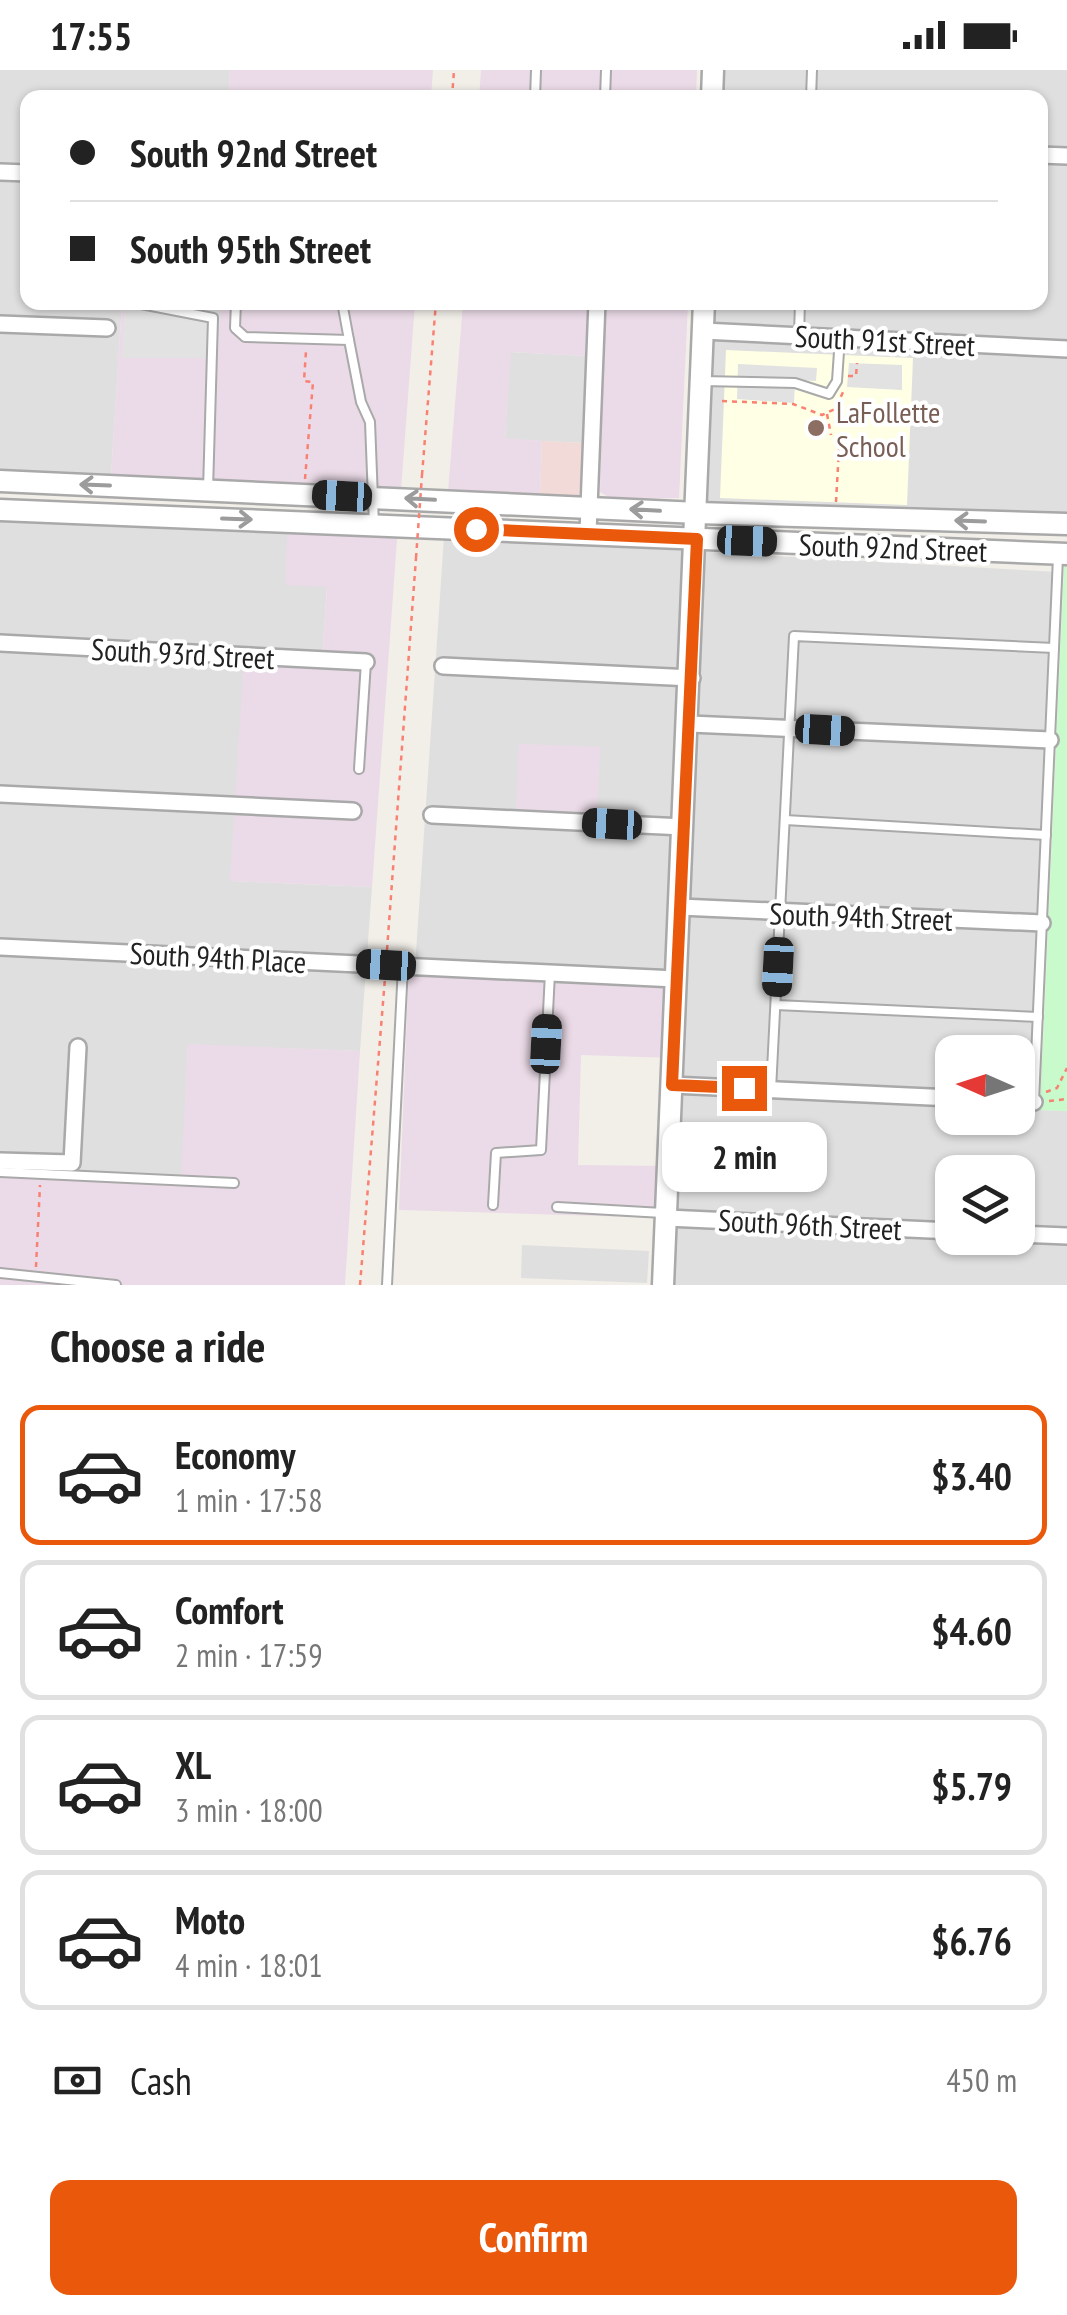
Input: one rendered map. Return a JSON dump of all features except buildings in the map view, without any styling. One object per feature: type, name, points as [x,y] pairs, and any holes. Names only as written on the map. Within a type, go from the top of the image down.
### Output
[{"type":"street","points":[[588,533],[597,310]]},
{"type":"street","points":[[663,1285],[692,678],[704,310]]},
{"type":"street","points":[[0,324],[107,328]]},
{"type":"street","name":"South 91st Street","points":[[703,331],[1067,349]]},
{"type":"street","name":"South 92nd Street","points":[[0,481],[698,513],[838,510],[1067,524]]},
{"type":"street","name":"South 92nd Street","points":[[0,510],[1062,554]]},
{"type":"street","points":[[838,510],[838,545]]},
{"type":"street","name":"South 93rd Street","points":[[0,642],[366,662]]},
{"type":"street","points":[[443,666],[692,678]]},
{"type":"street","points":[[690,724],[1050,740]]},
{"type":"street","points":[[0,794],[353,811]]},
{"type":"street","points":[[432,815],[684,827]]},
{"type":"street","name":"South 94th Street","points":[[680,908],[1042,923]]},
{"type":"street","name":"South 94th Place","points":[[0,947],[676,979]]},
{"type":"street","points":[[0,1160],[72,1163],[78,1047]]},
{"type":"street","points":[[672,1085],[935,1097]]},
{"type":"street","name":"South 96th Street","points":[[667,1216],[935,1230]]},
{"type":"street","points":[[1035,1235],[1067,1236]]},
{"type":"lane","points":[[171,310],[212,318],[208,490]]},
{"type":"lane","points":[[236,310],[238,334],[265,340],[349,340]]},
{"type":"lane","points":[[343,310],[361,402],[370,422],[374,524]]},
{"type":"lane","points":[[799,336],[800,310]]},
{"type":"lane","points":[[702,381],[794,383],[829,394],[837,380],[840,337]]},
{"type":"lane","points":[[514,530],[517,503]]},
{"type":"lane","points":[[1035,1042],[1062,554]]},
{"type":"lane","points":[[772,1090],[794,636],[1054,648]]},
{"type":"lane","points":[[359,769],[366,662]]},
{"type":"lane","points":[[785,820],[1046,836]]},
{"type":"lane","points":[[387,1285],[404,966]]},
{"type":"lane","points":[[493,1205],[496,1153],[540,1150],[550,973]]},
{"type":"lane","points":[[776,1005],[1038,1018]]},
{"type":"lane","points":[[0,1172],[234,1183]]},
{"type":"lane","points":[[557,1208],[667,1216]]},
{"type":"lane","points":[[0,1273],[64,1283],[116,1285]]},
{"type":"path","points":[[387,952],[435,310]]},
{"type":"path","points":[[304,482],[313,382],[304,381],[307,339]]},
{"type":"path","points":[[722,401],[794,404],[816,415],[827,414],[840,402],[844,375],[856,376],[857,363]]},
{"type":"path","points":[[827,414],[831,436]]},
{"type":"path","points":[[838,510],[839,449]]},
{"type":"path","points":[[360,1285],[385,975]]},
{"type":"path","points":[[1035,1097],[1060,1083],[1067,1068]]},
{"type":"path","points":[[1035,1099],[1065,1099],[1060,1083]]},
{"type":"path","points":[[36,1278],[40,1174]]},
{"type":"shaded area","points":[[0,70],[230,70],[229,90],[20,90],[20,310],[122,310],[111,476],[0,471]]},
{"type":"shaded area","points":[[230,70],[433,70],[432,90],[229,90]]},
{"type":"shaded area","points":[[481,70],[697,70],[696,90],[480,90]]},
{"type":"shaded area","points":[[719,70],[1067,70],[1067,526],[698,513],[708,310],[1048,310],[1048,90],[718,90]]},
{"type":"shaded area","points":[[122,310],[414,310],[401,490],[111,476]]},
{"type":"shaded area","points":[[125,310],[221,310],[218,358],[122,358]]},
{"type":"shaded area","points":[[462,310],[688,310],[679,498],[612,499],[600,492],[603,357],[511,352],[505,438],[542,441],[540,496],[448,492]]},
{"type":"shaded area","name":"LaFollette School","points":[[726,350],[913,358],[907,505],[720,498]]},
{"type":"shaded area","points":[[510,352],[586,356],[584,443],[505,439]]},
{"type":"shaded area","points":[[849,363],[902,365],[902,390],[847,387]]},
{"type":"shaded area","points":[[738,364],[817,368],[816,381],[795,380],[794,403],[737,399]]},
{"type":"shaded area","points":[[542,441],[584,443],[579,495],[540,496]]},
{"type":"shaded area","points":[[0,510],[288,521],[327,586],[322,660],[231,881],[372,887],[360,1051],[188,1045],[182,1180],[0,1162]]},
{"type":"shaded area","points":[[288,521],[398,526],[372,887],[230,881],[244,656],[322,660],[327,587],[285,585]]},
{"type":"shaded area","points":[[444,537],[1057,572],[1035,1079],[1035,1035],[935,1035],[935,1135],[1035,1135],[1035,1103],[1040,1110],[1067,1111],[1067,1285],[662,1285],[676,979],[415,967]]},
{"type":"shaded area","points":[[519,744],[600,747],[597,813],[516,809]]},
{"type":"shaded area","points":[[409,966],[676,979],[673,1058],[581,1055],[578,1165],[669,1166],[667,1218],[399,1210]]},
{"type":"shaded area","points":[[188,1044],[360,1051],[345,1285],[0,1285],[0,1170],[181,1180]]},
{"type":"shaded area","points":[[522,1245],[649,1251],[647,1283],[521,1278]]},
{"type":"green space","points":[[1067,566],[1067,1111],[1040,1110]]},
{"type":"place","name":"LaFollette School","points":[[816,428]]},
{"type":"route","points":[[476,529],[697,539],[672,1085],[744,1088]]}]
